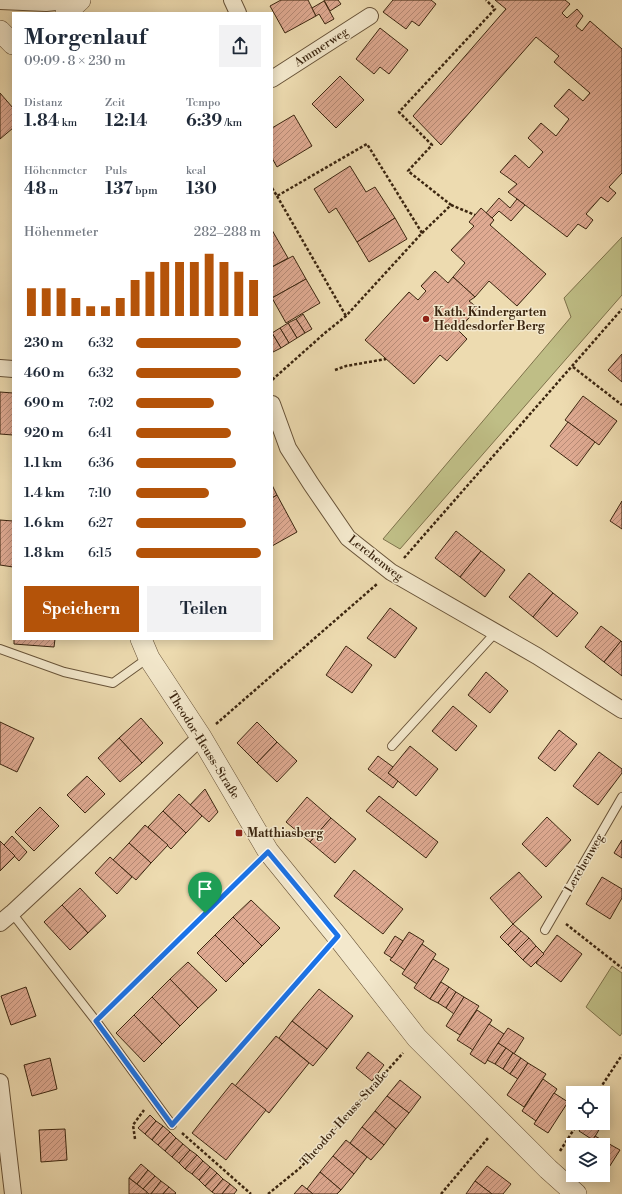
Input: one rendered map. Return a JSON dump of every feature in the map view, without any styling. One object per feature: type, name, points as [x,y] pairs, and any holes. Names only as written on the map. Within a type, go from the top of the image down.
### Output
[{"type":"street","points":[[0,1],[46,2],[75,0]]},
{"type":"street","points":[[67,12],[80,0]]},
{"type":"street","points":[[80,0],[82,12]]},
{"type":"street","points":[[232,0],[238,12]]},
{"type":"street","name":"Ammerweg","points":[[273,78],[370,16]]},
{"type":"street","points":[[0,31],[12,43]]},
{"type":"street","points":[[0,368],[12,369]]},
{"type":"street","name":"Lerchenweg","points":[[273,407],[288,448],[348,538],[391,572],[537,656],[622,710]]},
{"type":"street","name":"Theodor-Heuss-Straße","points":[[141,640],[149,658],[201,737],[268,852],[338,936],[417,1038],[548,1169],[576,1194]]},
{"type":"street","points":[[6,918],[201,737]]},
{"type":"street","points":[[0,1082],[13,1194]]},
{"type":"lane","points":[[392,746],[496,632]]},
{"type":"lane","points":[[0,649],[64,672],[113,683],[149,658]]},
{"type":"lane","name":"Lerchenweg","points":[[545,930],[622,797]]},
{"type":"lane","points":[[6,918],[96,1021],[172,1125]]},
{"type":"path","points":[[475,215],[451,205],[408,171],[432,146],[399,112],[495,9],[486,0]]},
{"type":"path","points":[[277,196],[367,144],[422,234]]},
{"type":"path","points":[[273,190],[346,316]]},
{"type":"path","points":[[273,379],[346,316],[451,205]]},
{"type":"path","points":[[201,737],[391,572],[573,367],[622,309]]},
{"type":"path","points":[[335,370],[346,366],[386,359]]},
{"type":"path","points":[[573,367],[622,405]]},
{"type":"path","points":[[96,1021],[268,852]]},
{"type":"path","points":[[554,915],[622,968]]},
{"type":"path","points":[[251,1194],[172,1125],[338,936]]},
{"type":"path","name":"Theodor-Heuss-Straße","points":[[268,1194],[300,1168],[417,1038]]},
{"type":"path","points":[[602,1086],[622,1055]]},
{"type":"path","points":[[135,1139],[133,1125],[153,1098]]},
{"type":"path","points":[[441,1194],[502,1122]]},
{"type":"path","points":[[548,1169],[573,1130]]},
{"type":"shaded area","points":[[622,237],[622,295],[400,549],[383,539],[571,317],[564,298]]},
{"type":"shaded area","points":[[612,966],[622,973],[622,1033],[620,1036],[586,1007]]},
{"type":"building","points":[[281,0],[308,0],[316,16],[285,33],[270,6]]},
{"type":"building","points":[[324,0],[338,0],[341,4],[330,11]]},
{"type":"building","points":[[393,0],[431,0],[436,4],[419,26],[412,21],[406,29],[383,12]]},
{"type":"building","points":[[495,0],[565,0],[570,4],[562,13],[567,18],[577,9],[583,16],[576,26],[582,31],[590,21],[622,49],[622,173],[609,187],[616,193],[608,202],[601,197],[586,214],[593,220],[586,229],[578,224],[567,237],[508,192],[517,184],[500,172],[515,155],[529,168],[543,152],[528,138],[541,123],[556,136],[569,119],[554,106],[569,89],[583,101],[590,93],[554,62],[559,56],[536,37],[441,145],[413,116],[506,9]]},
{"type":"building","points":[[324,1],[334,19],[325,24],[319,14],[316,16],[312,8]]},
{"type":"building","points":[[380,28],[408,50],[389,74],[380,67],[374,74],[356,59]]},
{"type":"building","points":[[340,76],[364,100],[336,128],[312,104]]},
{"type":"building","points":[[0,93],[12,107],[12,129],[0,139]]},
{"type":"building","points":[[294,115],[312,146],[277,167],[273,160],[273,127]]},
{"type":"building","points":[[350,166],[366,192],[375,187],[395,218],[357,242],[336,208],[329,213],[314,189]]},
{"type":"building","points":[[499,198],[510,208],[517,199],[525,205],[511,221],[499,211],[492,218],[486,213]]},
{"type":"building","points":[[481,208],[494,220],[490,225],[546,274],[517,306],[489,281],[475,297],[453,277],[465,263],[451,250],[474,226],[469,222]]},
{"type":"building","points":[[395,218],[407,239],[369,262],[357,242]]},
{"type":"building","points":[[273,232],[288,258],[273,266]]},
{"type":"building","points":[[293,256],[306,279],[273,297],[273,266]]},
{"type":"building","name":"Kath. Kindergarten Heddesdorfer Berg","points":[[435,271],[448,283],[453,277],[475,297],[469,301],[478,308],[458,330],[467,339],[447,361],[440,355],[414,384],[365,340],[409,292],[418,300],[426,291],[421,286]]},
{"type":"building","points":[[306,279],[320,303],[286,323],[273,297]]},
{"type":"building","points":[[303,314],[312,329],[305,333],[296,319]]},
{"type":"building","points":[[296,319],[305,333],[297,338],[288,323]]},
{"type":"building","points":[[288,323],[297,338],[289,343],[280,328]]},
{"type":"building","points":[[280,328],[289,343],[281,348],[273,332]]},
{"type":"building","points":[[273,335],[281,348],[273,352]]},
{"type":"building","points":[[622,354],[622,382],[608,370]]},
{"type":"building","points":[[0,392],[12,393],[12,435],[0,434]]},
{"type":"building","points":[[583,396],[617,421],[599,445],[565,420]]},
{"type":"building","points":[[568,422],[595,442],[577,466],[550,446]]},
{"type":"building","points":[[273,487],[277,495],[273,497]]},
{"type":"building","points":[[277,495],[297,532],[273,545],[273,497]]},
{"type":"building","points":[[622,501],[622,529],[610,521]]},
{"type":"building","points":[[0,520],[12,521],[12,567],[0,565]]},
{"type":"building","points":[[456,531],[481,551],[460,577],[435,558]]},
{"type":"building","points":[[481,551],[505,570],[485,597],[460,577]]},
{"type":"building","points":[[529,573],[553,593],[533,617],[509,597]]},
{"type":"building","points":[[553,593],[578,613],[557,637],[533,617]]},
{"type":"building","points":[[390,608],[417,628],[395,658],[367,638]]},
{"type":"building","points":[[601,626],[621,641],[604,662],[585,647]]},
{"type":"building","points":[[14,640],[55,640],[54,647],[14,644]]},
{"type":"building","points":[[621,641],[622,642],[622,676],[604,662]]},
{"type":"building","points":[[346,646],[372,665],[352,693],[326,675]]},
{"type":"building","points":[[486,672],[508,691],[490,713],[468,695]]},
{"type":"building","points":[[453,706],[477,726],[456,751],[432,731]]},
{"type":"building","points":[[141,718],[163,743],[142,763],[119,738]]},
{"type":"building","points":[[0,722],[34,738],[17,772],[0,764]]},
{"type":"building","points":[[257,722],[277,742],[257,763],[237,743]]},
{"type":"building","points":[[559,730],[577,744],[555,771],[538,758]]},
{"type":"building","points":[[119,738],[142,763],[120,782],[98,758]]},
{"type":"building","points":[[277,742],[297,761],[277,782],[257,763]]},
{"type":"building","points":[[410,746],[438,769],[416,796],[388,773]]},
{"type":"building","points":[[599,752],[622,769],[622,773],[598,805],[573,786]]},
{"type":"building","points":[[378,756],[393,767],[388,773],[398,781],[393,788],[368,769]]},
{"type":"building","points":[[87,776],[105,794],[85,813],[67,795]]},
{"type":"building","points":[[205,789],[218,812],[209,822],[190,805]]},
{"type":"building","points":[[179,794],[202,816],[186,833],[163,811]]},
{"type":"building","points":[[379,796],[438,842],[426,858],[366,811]]},
{"type":"building","points":[[307,797],[331,818],[310,842],[286,822]]},
{"type":"building","points":[[40,807],[59,826],[34,851],[15,832]]},
{"type":"building","points":[[163,811],[186,833],[171,849],[148,827]]},
{"type":"building","points":[[547,817],[571,840],[546,867],[522,844]]},
{"type":"building","points":[[331,818],[356,839],[335,863],[310,842]]},
{"type":"building","points":[[145,825],[168,845],[151,863],[129,843]]},
{"type":"building","points":[[12,836],[27,852],[19,861],[4,845]]},
{"type":"building","points":[[622,840],[622,858],[614,853]]},
{"type":"building","points":[[0,841],[15,856],[0,871]]},
{"type":"building","points":[[129,843],[151,863],[136,880],[113,860]]},
{"type":"building","points":[[110,857],[132,877],[117,894],[95,873]]},
{"type":"building","points":[[354,870],[403,909],[383,934],[334,896]]},
{"type":"building","points":[[519,872],[542,897],[513,924],[490,898]]},
{"type":"building","points":[[602,877],[622,889],[622,898],[610,919],[586,904]]},
{"type":"building","points":[[80,888],[106,916],[88,933],[62,905]]},
{"type":"building","points":[[251,900],[280,928],[262,946],[233,917]]},
{"type":"building","points":[[62,905],[88,933],[70,950],[44,922]]},
{"type":"building","points":[[233,917],[262,946],[244,964],[215,935]]},
{"type":"building","points":[[513,924],[521,931],[508,945],[500,937]]},
{"type":"building","points":[[521,931],[529,938],[515,952],[508,945]]},
{"type":"building","points":[[409,932],[424,941],[405,970],[390,960]]},
{"type":"building","points":[[215,935],[244,964],[226,982],[197,953]]},
{"type":"building","points":[[557,935],[582,954],[561,982],[536,963]]},
{"type":"building","points":[[395,936],[403,941],[392,958],[384,953]]},
{"type":"building","points":[[529,938],[536,946],[523,960],[515,952]]},
{"type":"building","points":[[422,944],[436,954],[417,984],[402,974]]},
{"type":"building","points":[[536,946],[544,954],[531,967],[523,960]]},
{"type":"building","points":[[433,959],[449,969],[430,999],[414,988]]},
{"type":"building","points":[[188,962],[217,990],[198,1008],[170,979]]},
{"type":"building","points":[[170,979],[198,1008],[180,1026],[152,997]]},
{"type":"building","points":[[441,982],[449,987],[438,1003],[430,999]]},
{"type":"building","points":[[26,987],[36,1016],[11,1025],[1,996]]},
{"type":"building","points":[[449,987],[456,992],[446,1008],[438,1003]]},
{"type":"building","points":[[319,989],[353,1016],[327,1049],[292,1021]]},
{"type":"building","points":[[456,992],[464,997],[454,1014],[446,1008]]},
{"type":"building","points":[[152,997],[180,1026],[162,1044],[134,1015]]},
{"type":"building","points":[[464,997],[479,1006],[460,1035],[446,1026]]},
{"type":"building","points":[[477,1010],[492,1020],[473,1050],[457,1040]]},
{"type":"building","points":[[134,1015],[162,1044],[144,1062],[116,1033]]},
{"type":"building","points":[[292,1021],[327,1049],[313,1066],[279,1038]]},
{"type":"building","points":[[489,1024],[504,1034],[485,1064],[470,1054]]},
{"type":"building","points":[[508,1028],[524,1038],[514,1054],[498,1043]]},
{"type":"building","points":[[276,1036],[309,1063],[269,1113],[235,1086]]},
{"type":"building","points":[[498,1043],[506,1048],[495,1064],[487,1060]]},
{"type":"building","points":[[506,1048],[513,1053],[503,1069],[495,1064]]},
{"type":"building","points":[[368,1052],[384,1065],[372,1081],[356,1068]]},
{"type":"building","points":[[513,1053],[521,1058],[510,1074],[503,1069]]},
{"type":"building","points":[[50,1058],[57,1089],[32,1096],[24,1065]]},
{"type":"building","points":[[521,1058],[528,1063],[518,1079],[510,1074]]},
{"type":"building","points":[[528,1063],[546,1074],[524,1107],[507,1095]]},
{"type":"building","points":[[543,1079],[557,1089],[536,1121],[522,1111]]},
{"type":"building","points":[[400,1080],[421,1097],[409,1113],[387,1096]]},
{"type":"building","points":[[232,1083],[266,1110],[226,1160],[192,1133]]},
{"type":"building","points":[[554,1093],[566,1101],[566,1105],[548,1133],[534,1124]]},
{"type":"building","points":[[387,1096],[409,1113],[396,1129],[375,1111]]},
{"type":"building","points":[[375,1111],[396,1129],[384,1145],[362,1127]]},
{"type":"building","points":[[150,1115],[156,1121],[145,1134],[138,1128]]},
{"type":"building","points":[[156,1121],[163,1126],[152,1140],[145,1134]]},
{"type":"building","points":[[163,1126],[170,1132],[158,1145],[152,1140]]},
{"type":"building","points":[[362,1127],[384,1145],[371,1160],[350,1143]]},
{"type":"building","points":[[65,1129],[67,1160],[41,1162],[39,1130]]},
{"type":"building","points":[[599,1130],[594,1138],[590,1138],[579,1131]]},
{"type":"building","points":[[170,1132],[176,1138],[165,1151],[158,1145]]},
{"type":"building","points":[[176,1138],[183,1144],[172,1157],[165,1151]]},
{"type":"building","points":[[346,1140],[367,1157],[354,1174],[333,1156]]},
{"type":"building","points":[[183,1144],[190,1150],[179,1163],[172,1157]]},
{"type":"building","points":[[610,1144],[620,1150],[610,1166]]},
{"type":"building","points":[[190,1150],[197,1155],[185,1169],[179,1163]]},
{"type":"building","points":[[197,1155],[203,1161],[192,1174],[185,1169]]},
{"type":"building","points":[[333,1156],[354,1174],[341,1190],[320,1172]]},
{"type":"building","points":[[203,1161],[210,1167],[199,1180],[192,1174]]},
{"type":"building","points":[[141,1164],[148,1170],[137,1184],[129,1178]]},
{"type":"building","points":[[487,1166],[511,1184],[503,1194],[492,1194],[475,1181]]},
{"type":"building","points":[[210,1167],[217,1173],[205,1186],[199,1180]]},
{"type":"building","points":[[148,1170],[155,1176],[143,1189],[137,1184]]},
{"type":"building","points":[[320,1172],[341,1190],[337,1194],[313,1194],[307,1189]]},
{"type":"building","points":[[217,1173],[223,1179],[212,1192],[205,1186]]},
{"type":"building","points":[[155,1176],[161,1181],[151,1194],[149,1194],[143,1189]]},
{"type":"building","points":[[129,1178],[147,1192],[147,1194],[129,1194]]},
{"type":"building","points":[[223,1179],[230,1184],[222,1194],[215,1194],[212,1192]]},
{"type":"building","points":[[161,1181],[169,1187],[163,1194],[151,1194]]},
{"type":"building","points":[[475,1181],[492,1194],[466,1194]]},
{"type":"building","points":[[230,1184],[237,1190],[234,1194],[222,1194]]},
{"type":"building","points":[[302,1185],[307,1189],[313,1194],[294,1194]]},
{"type":"building","points":[[169,1187],[176,1193],[163,1194]]},
{"type":"place","name":"Kath. Kindergarten Heddesdorfer Berg","points":[[426,319]]},
{"type":"place","name":"Matthiasberg","points":[[239,833]]},
{"type":"route","points":[[268,852],[338,936],[172,1125],[96,1021],[205,913],[268,852]]}]
